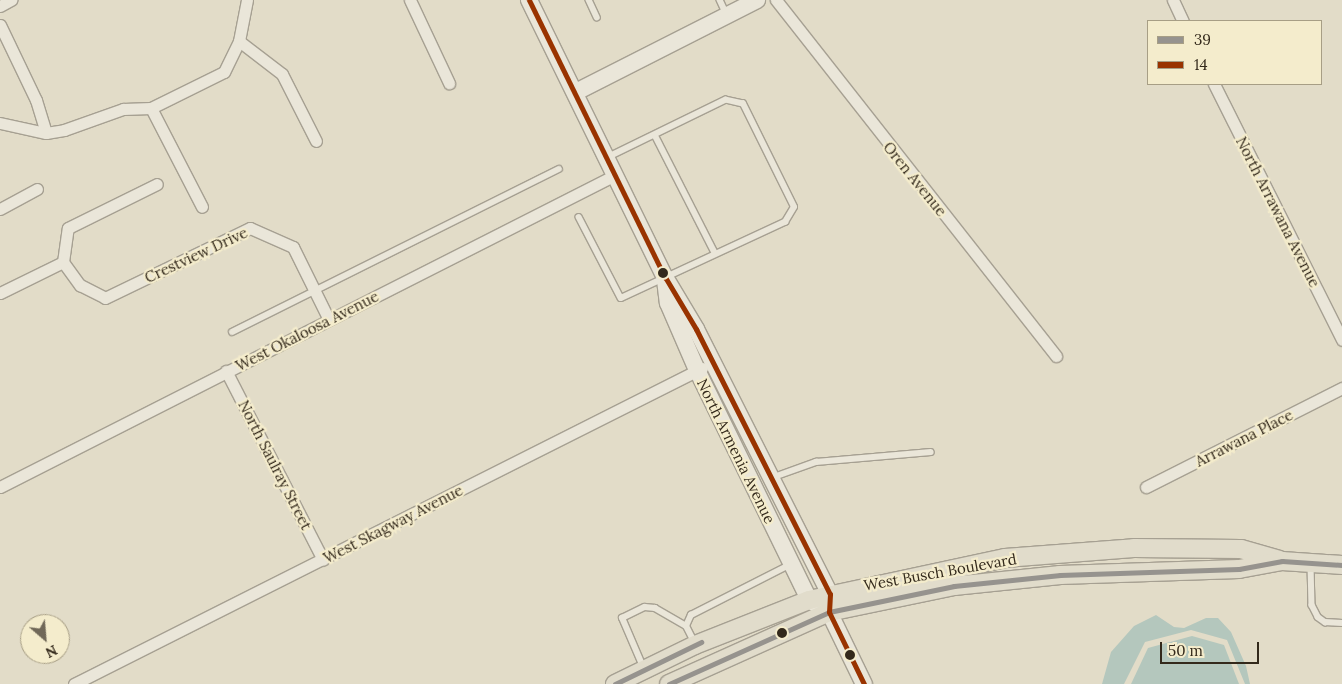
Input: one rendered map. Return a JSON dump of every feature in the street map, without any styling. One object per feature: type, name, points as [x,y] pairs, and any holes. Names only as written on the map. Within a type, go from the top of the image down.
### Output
[{"type":"main road","name":"North Armenia Avenue","points":[[529,0],[665,276],[681,300],[770,479],[830,594]]},
{"type":"main road","points":[[576,92],[724,7],[757,0]]},
{"type":"main road","name":"North Armenia Avenue","points":[[665,276],[668,303],[697,370],[809,600]]},
{"type":"main road","name":"West Busch Boulevard","points":[[615,684],[695,644],[809,600],[1005,558],[1089,552],[1241,549],[1282,561],[1342,565]]},
{"type":"main road","name":"West Busch Boulevard","points":[[670,684],[829,612],[954,586],[1060,575],[1238,569],[1282,561]]},
{"type":"main road","points":[[830,594],[829,612],[864,684]]},
{"type":"main road","points":[[809,600],[829,612]]},
{"type":"street","points":[[0,6],[11,0]]},
{"type":"street","points":[[0,123],[46,133],[64,130],[123,109],[151,108],[224,72],[240,41],[247,0]]},
{"type":"street","points":[[410,0],[449,83]]},
{"type":"street","name":"Oren Avenue","points":[[776,0],[1056,356]]},
{"type":"street","points":[[1173,0],[1183,20]]},
{"type":"street","points":[[0,25],[36,100],[46,133]]},
{"type":"street","points":[[240,41],[282,74],[316,141]]},
{"type":"street","name":"North Arrawana Avenue","points":[[1214,85],[1342,340]]},
{"type":"street","points":[[151,108],[202,207]]},
{"type":"street","name":"West Okaloosa Avenue","points":[[0,487],[615,175]]},
{"type":"street","points":[[0,293],[63,262],[68,228],[157,184]]},
{"type":"street","points":[[0,208],[38,189]]},
{"type":"street","name":"Crestview Drive","points":[[63,262],[80,285],[105,298],[250,228],[293,247],[329,320]]},
{"type":"street","name":"West Skagway Avenue","points":[[74,684],[712,363]]},
{"type":"street","name":"North Saulray Street","points":[[226,371],[323,560]]},
{"type":"street","name":"Arrawana Place","points":[[1146,487],[1342,388]]},
{"type":"lane","points":[[589,0],[597,17]]},
{"type":"lane","points":[[579,217],[622,298],[665,276],[785,222],[794,206],[743,104],[726,100],[607,158]]},
{"type":"lane","points":[[655,135],[715,253]]},
{"type":"lane","points":[[232,332],[559,169]]},
{"type":"lane","points":[[770,479],[816,462],[931,452]]},
{"type":"lane","points":[[1311,563],[1312,605],[1318,617],[1325,622],[1342,622]]},
{"type":"lane","points":[[686,626],[691,615],[704,606],[791,564]]},
{"type":"lane","points":[[644,670],[622,618],[645,606],[655,608],[686,626],[695,644]]},
{"type":"shaded area","points":[[1156,615],[1174,627],[1184,628],[1206,618],[1218,618],[1231,632],[1246,666],[1250,684],[1245,684],[1227,640],[1191,630],[1145,642],[1124,684],[1102,684],[1111,652],[1134,626]]},
{"type":"shaded area","points":[[1192,636],[1224,645],[1239,684],[1131,684],[1148,648]]},
{"type":"transit line","name":"14","points":[[529,0],[665,277],[696,329],[830,594],[829,612],[864,684]]},
{"type":"transit line","name":"39","points":[[669,684],[829,612],[954,586],[1060,575],[1239,569],[1282,561],[1342,565]]},
{"type":"transit line","name":"39","points":[[615,684],[701,642]]}]
